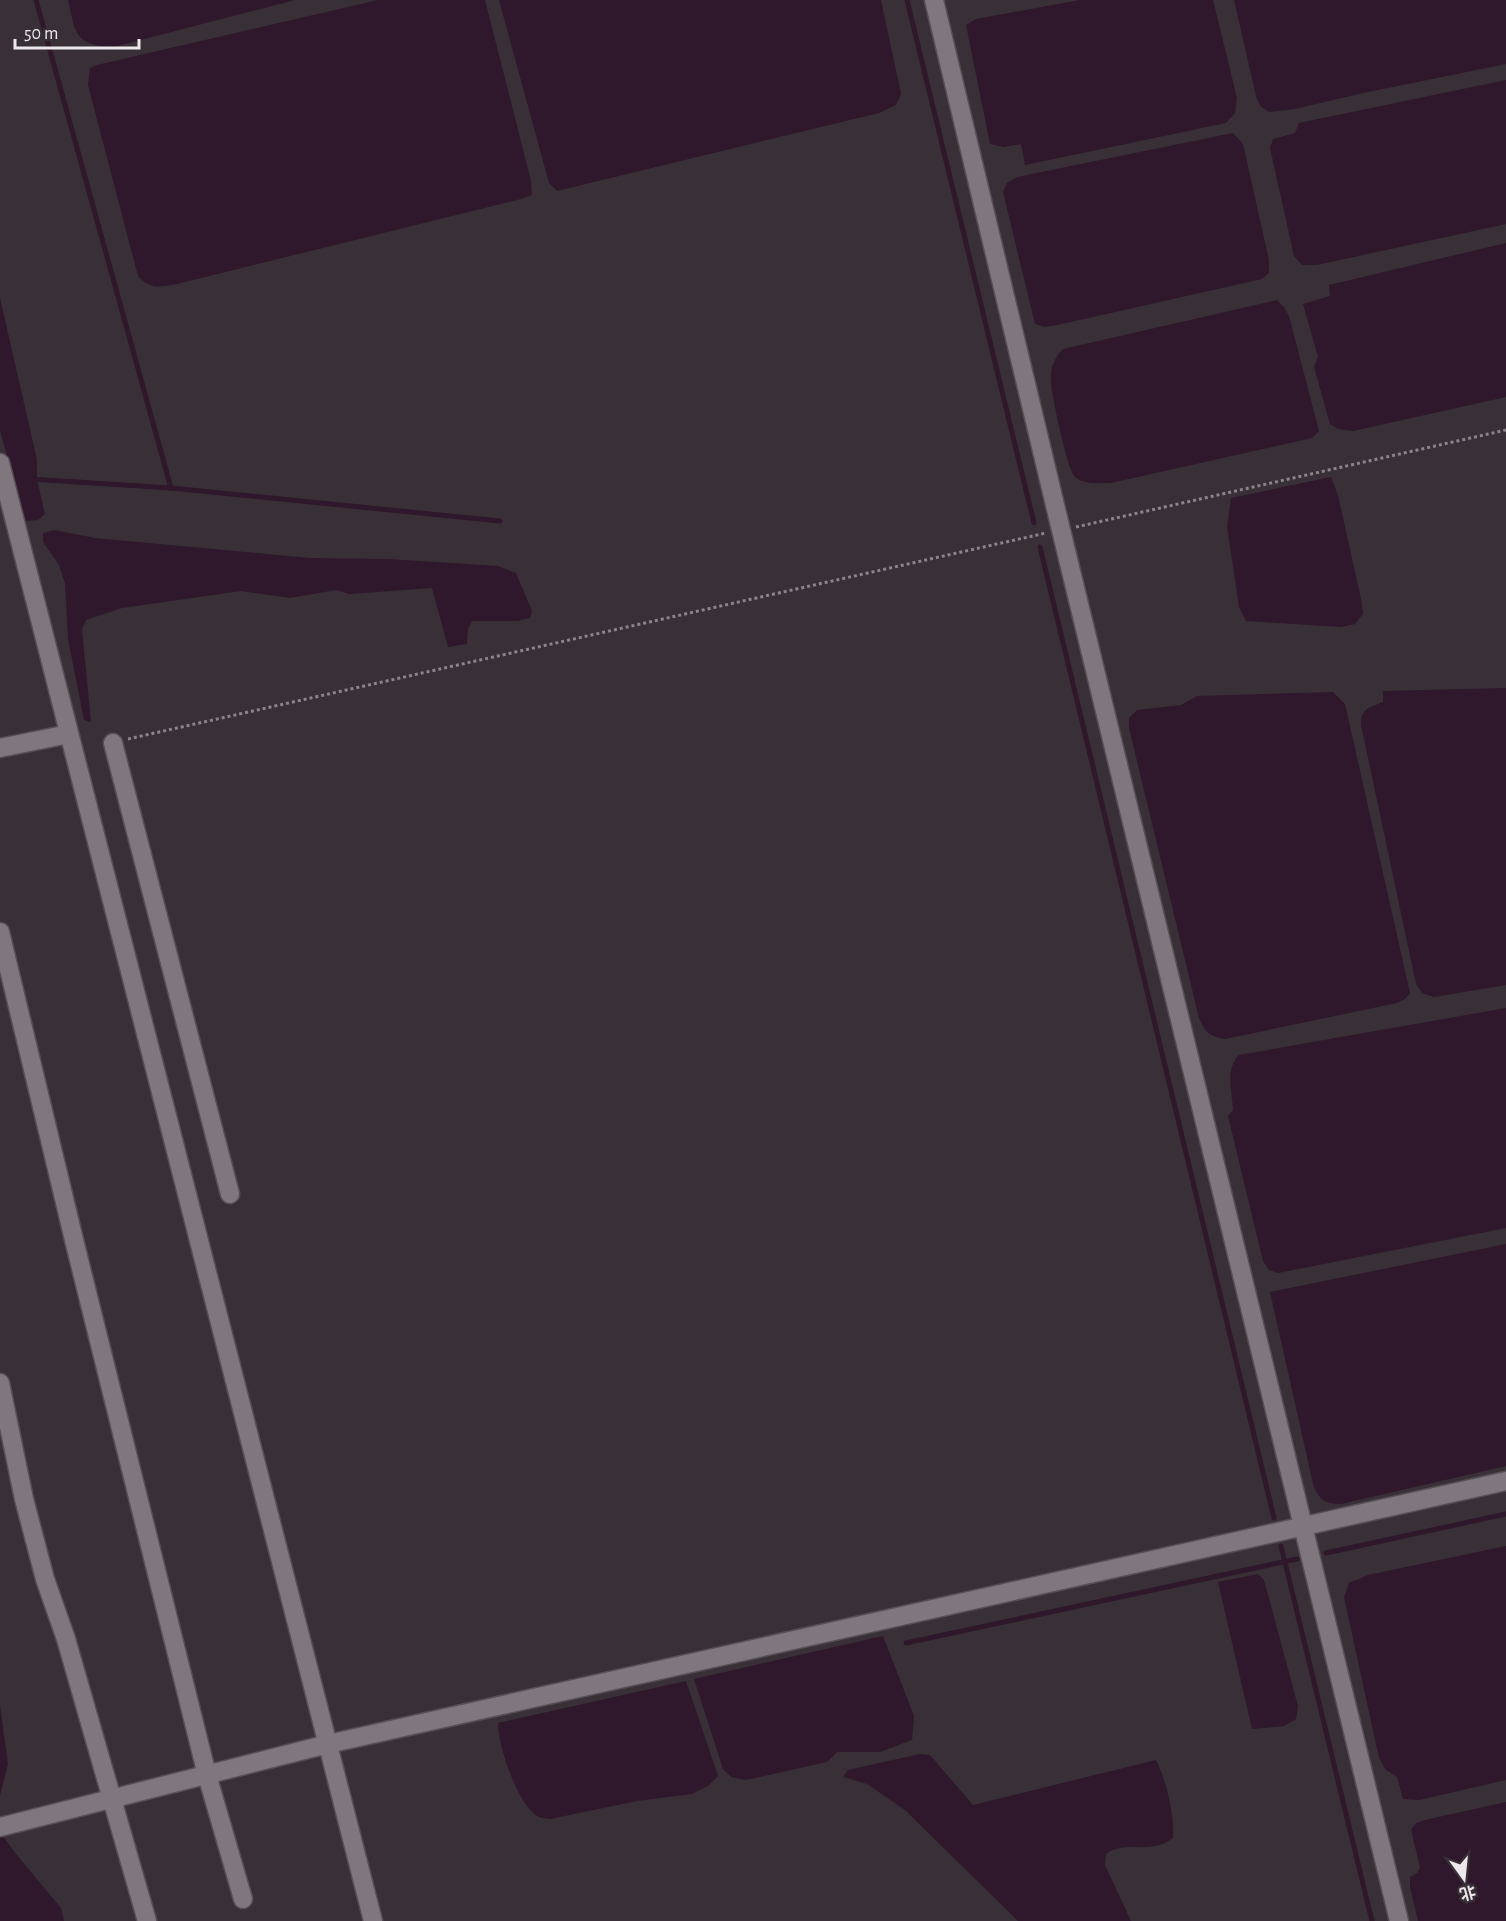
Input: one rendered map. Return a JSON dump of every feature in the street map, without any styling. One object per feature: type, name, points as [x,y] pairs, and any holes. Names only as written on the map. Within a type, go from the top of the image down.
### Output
[{"type":"street","points":[[934,0],[1399,1921]]},
{"type":"street","points":[[0,463],[373,1921]]},
{"type":"street","points":[[0,748],[69,734]]},
{"type":"street","points":[[113,743],[230,1194]]},
{"type":"street","points":[[0,932],[207,1774],[243,1899]]},
{"type":"street","points":[[0,1383],[24,1499],[42,1567],[66,1639],[147,1921]]},
{"type":"street","points":[[0,1827],[328,1744],[1506,1481]]},
{"type":"path","points":[[113,743],[1506,430]]},
{"type":"shaded area","points":[[68,0],[295,0],[110,48],[89,43],[78,34]]},
{"type":"shaded area","points":[[378,0],[485,0],[531,181],[532,195],[177,284],[156,286],[147,284],[138,276],[88,85],[90,68]]},
{"type":"shaded area","points":[[499,0],[881,0],[901,94],[896,105],[879,113],[557,191],[549,183]]},
{"type":"shaded area","points":[[1080,0],[1213,0],[1237,98],[1235,113],[1226,123],[1025,165],[1021,144],[1004,147],[990,144],[966,25],[976,19]]},
{"type":"shaded area","points":[[1234,0],[1506,0],[1506,64],[1295,109],[1269,112],[1260,106],[1256,96]]},
{"type":"shaded area","points":[[1506,80],[1506,224],[1317,265],[1302,265],[1294,256],[1270,148],[1273,139],[1295,133],[1299,123]]},
{"type":"shaded area","points":[[1233,133],[1243,144],[1269,260],[1269,273],[1262,279],[1062,324],[1045,327],[1035,324],[1003,192],[1007,183],[1017,177]]},
{"type":"shaded area","points":[[1506,243],[1506,397],[1353,431],[1338,429],[1330,424],[1314,367],[1318,357],[1303,304],[1330,296],[1329,285]]},
{"type":"shaded area","points":[[0,298],[37,460],[37,480],[45,514],[38,520],[26,521],[0,430]]},
{"type":"shaded area","points":[[1277,300],[1289,316],[1319,431],[1312,438],[1111,483],[1088,482],[1075,477],[1064,447],[1051,382],[1053,364],[1063,349]]},
{"type":"shaded area","points":[[1331,477],[1338,495],[1363,614],[1355,624],[1341,627],[1246,621],[1239,607],[1227,526],[1231,498]]},
{"type":"shaded area","points":[[54,530],[95,538],[309,558],[389,559],[498,566],[516,573],[532,611],[530,618],[518,621],[472,621],[468,629],[467,644],[448,647],[432,588],[349,594],[336,590],[290,598],[241,591],[122,608],[86,620],[82,629],[91,722],[84,720],[68,639],[65,583],[59,565],[43,542],[43,533]]},
{"type":"shaded area","points":[[1506,688],[1506,985],[1434,997],[1422,993],[1416,984],[1361,719],[1367,709],[1383,702],[1383,691]]},
{"type":"shaded area","points":[[1333,692],[1345,704],[1410,993],[1397,1003],[1225,1039],[1211,1035],[1199,1018],[1129,728],[1129,718],[1137,710],[1181,705],[1197,696]]},
{"type":"shaded area","points":[[1506,1008],[1506,1228],[1278,1273],[1269,1270],[1263,1261],[1228,1116],[1233,1110],[1232,1067],[1239,1055]]},
{"type":"shaded area","points":[[1506,1244],[1506,1466],[1341,1504],[1324,1501],[1314,1488],[1270,1292]]},
{"type":"shaded area","points":[[1506,1546],[1506,1780],[1419,1800],[1403,1799],[1397,1777],[1386,1770],[1379,1758],[1344,1597],[1349,1583],[1368,1575]]},
{"type":"shaded area","points":[[1258,1574],[1264,1580],[1298,1706],[1296,1719],[1284,1726],[1252,1729],[1218,1582]]},
{"type":"shaded area","points":[[883,1636],[914,1716],[912,1740],[880,1752],[837,1752],[827,1762],[746,1780],[731,1777],[723,1769],[694,1679]]},
{"type":"shaded area","points":[[686,1681],[718,1776],[708,1786],[692,1794],[637,1801],[550,1819],[538,1817],[522,1799],[505,1759],[498,1723]]},
{"type":"shaded area","points":[[0,1706],[8,1764],[0,1796]]},
{"type":"shaded area","points":[[920,1754],[930,1755],[973,1805],[1156,1760],[1169,1798],[1173,1819],[1173,1838],[1155,1846],[1122,1848],[1106,1854],[1105,1865],[1131,1921],[1018,1921],[905,1810],[867,1784],[843,1777],[848,1770]]},
{"type":"shaded area","points":[[1506,1802],[1506,1921],[1418,1921],[1410,1887],[1410,1877],[1417,1873],[1420,1867],[1411,1830],[1416,1823]]},
{"type":"shaded area","points":[[0,1832],[61,1908],[64,1921],[0,1921]]},
{"type":"waterway","points":[[36,0],[171,488]]},
{"type":"waterway","points":[[907,0],[1034,523]]},
{"type":"waterway","points":[[30,479],[171,488],[500,521]]},
{"type":"waterway","points":[[1040,547],[1274,1518]]},
{"type":"waterway","points":[[1326,1553],[1506,1514]]},
{"type":"waterway","points":[[1281,1546],[1372,1921]]},
{"type":"waterway","points":[[906,1643],[1297,1559]]}]
